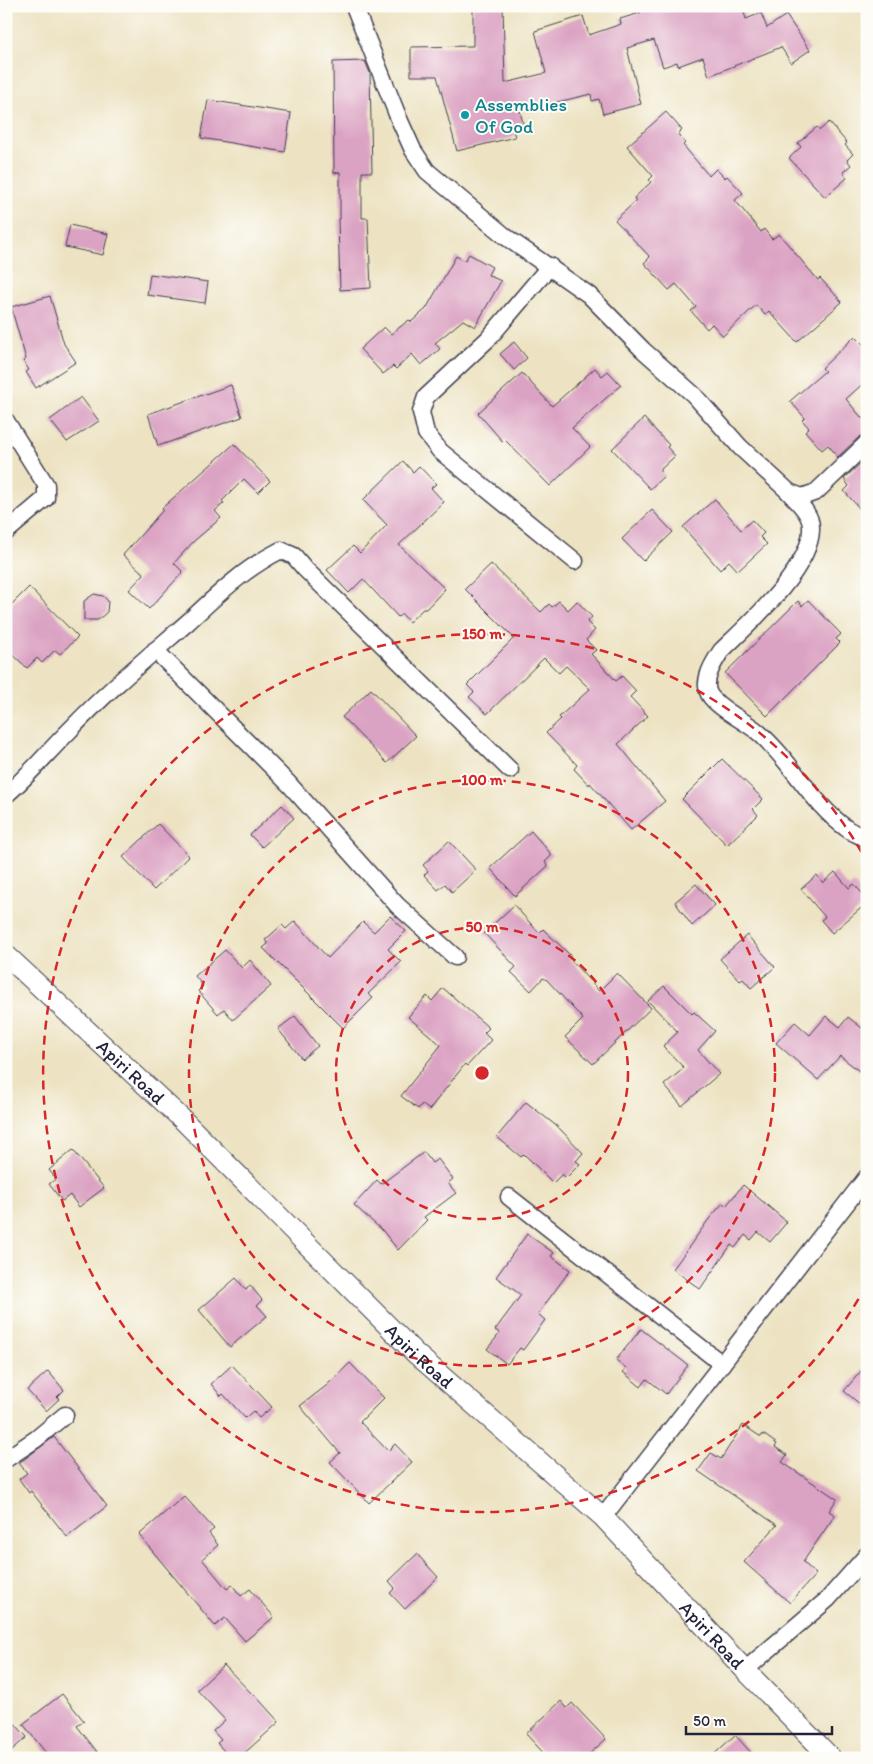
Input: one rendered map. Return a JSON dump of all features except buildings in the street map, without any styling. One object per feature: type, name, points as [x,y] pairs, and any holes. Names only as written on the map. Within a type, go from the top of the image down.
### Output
[{"type":"street","points":[[354,6],[399,120],[413,150],[427,172],[506,237],[589,295],[643,350],[694,395],[740,446],[789,492],[805,511],[811,526],[809,544],[796,572],[721,651],[712,665],[707,684],[709,694],[724,708],[758,732],[790,765],[828,812],[847,829],[867,838]]},
{"type":"street","points":[[550,266],[488,339],[426,397],[421,412],[426,433],[440,451],[575,561]]},
{"type":"street","points":[[6,421],[46,485],[46,498],[6,532]]},
{"type":"street","points":[[789,492],[802,497],[816,492],[867,443]]},
{"type":"street","points":[[6,795],[43,761],[99,701],[155,650],[240,575],[258,562],[281,550],[294,556],[304,569],[510,770]]},
{"type":"street","points":[[155,650],[289,784],[397,904],[455,957]]},
{"type":"street","name":"Apiri Road","points":[[6,955],[182,1120],[415,1353],[603,1517],[745,1670],[831,1758]]},
{"type":"street","points":[[603,1517],[867,1177]]},
{"type":"street","points":[[509,1198],[722,1364]]},
{"type":"street","points":[[6,1459],[36,1439],[65,1415]]},
{"type":"street","points":[[745,1670],[828,1599],[867,1555]]},
{"type":"place","name":"Assemblies Of God","points":[[465,115]]}]
